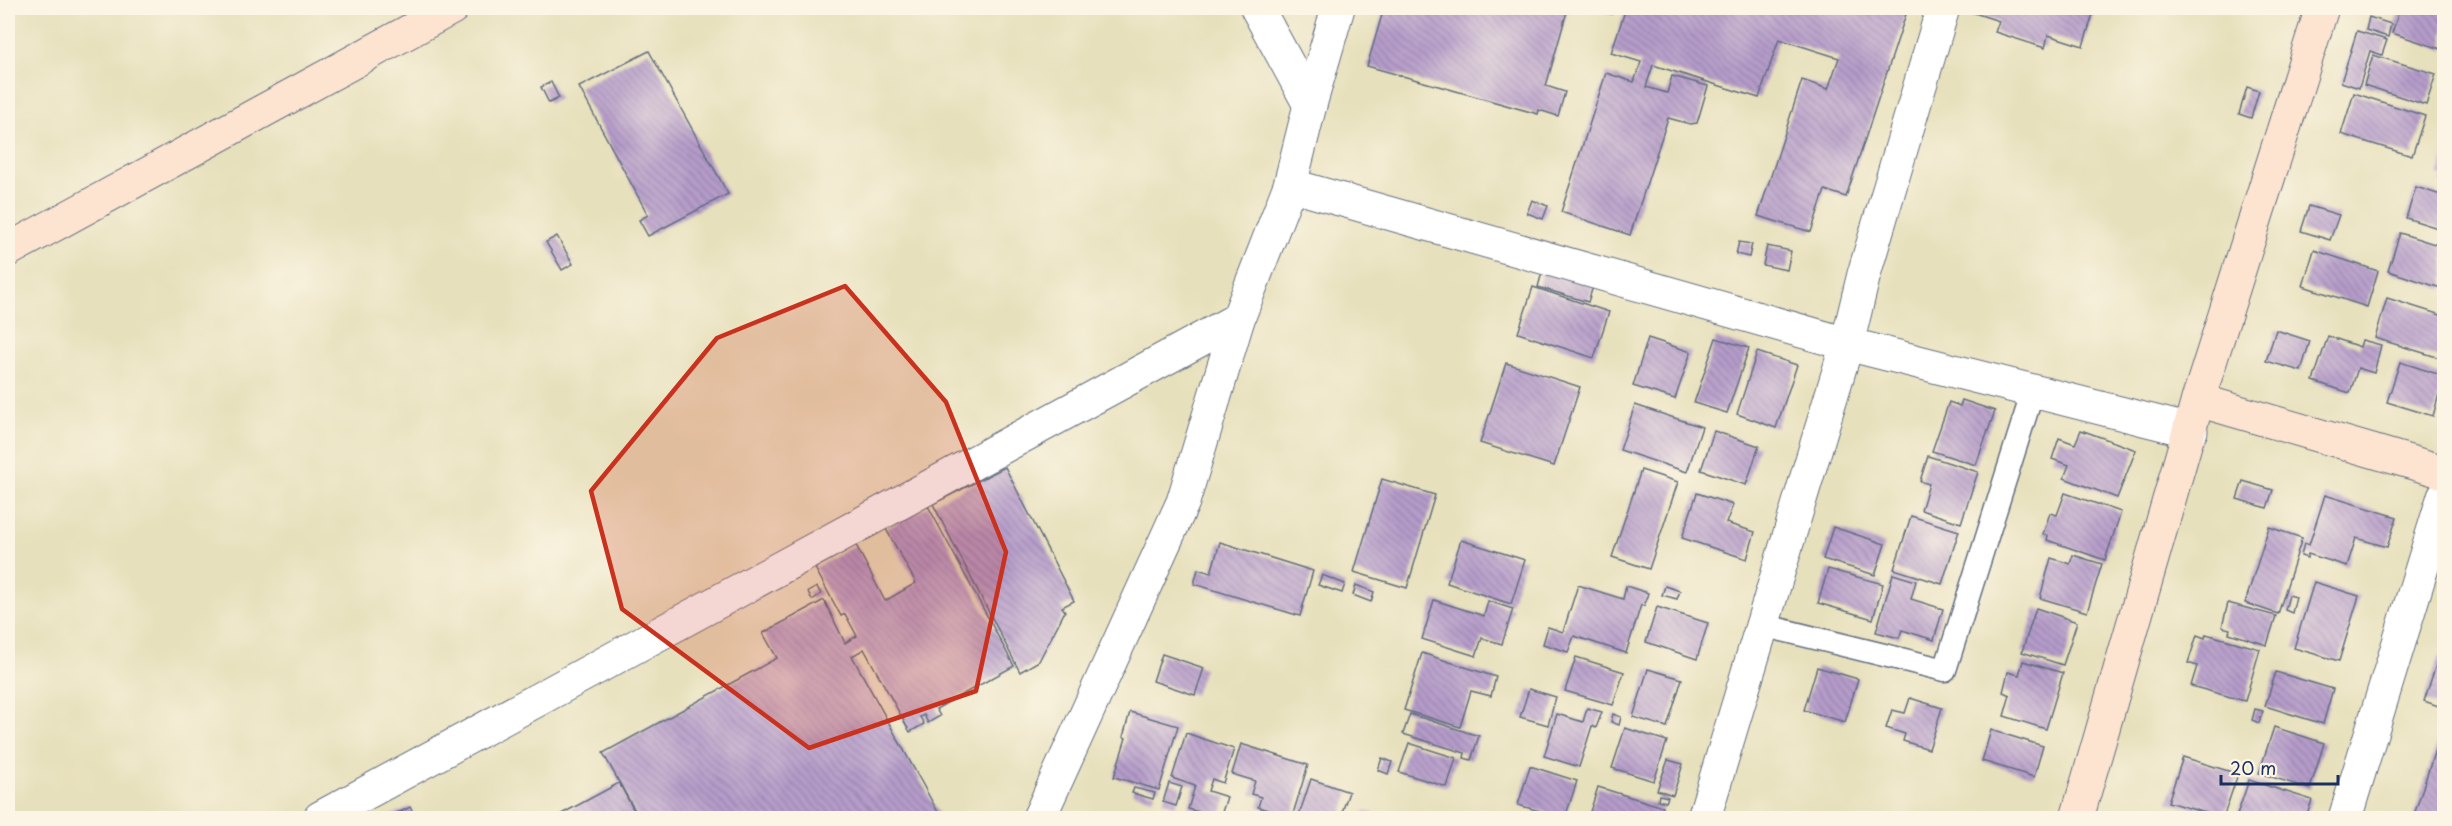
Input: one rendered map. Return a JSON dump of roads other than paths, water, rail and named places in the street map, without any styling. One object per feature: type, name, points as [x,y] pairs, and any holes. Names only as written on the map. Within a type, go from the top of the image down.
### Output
[{"type":"street","points":[[8,250],[452,8]]},
{"type":"street","points":[[1257,8],[1310,105]]},
{"type":"street","points":[[1039,819],[1183,501],[1238,319],[1290,185],[1338,8]]},
{"type":"street","points":[[1704,819],[1847,344],[1864,274],[1942,8]]},
{"type":"street","points":[[2077,819],[2195,416],[2322,8]]},
{"type":"street","points":[[1290,185],[1847,344],[2033,391],[2195,416],[2445,472]]},
{"type":"street","points":[[320,819],[1238,319]]},
{"type":"street","points":[[2345,819],[2445,496]]},
{"type":"lane","points":[[1762,625],[1946,670],[2033,391]]}]
